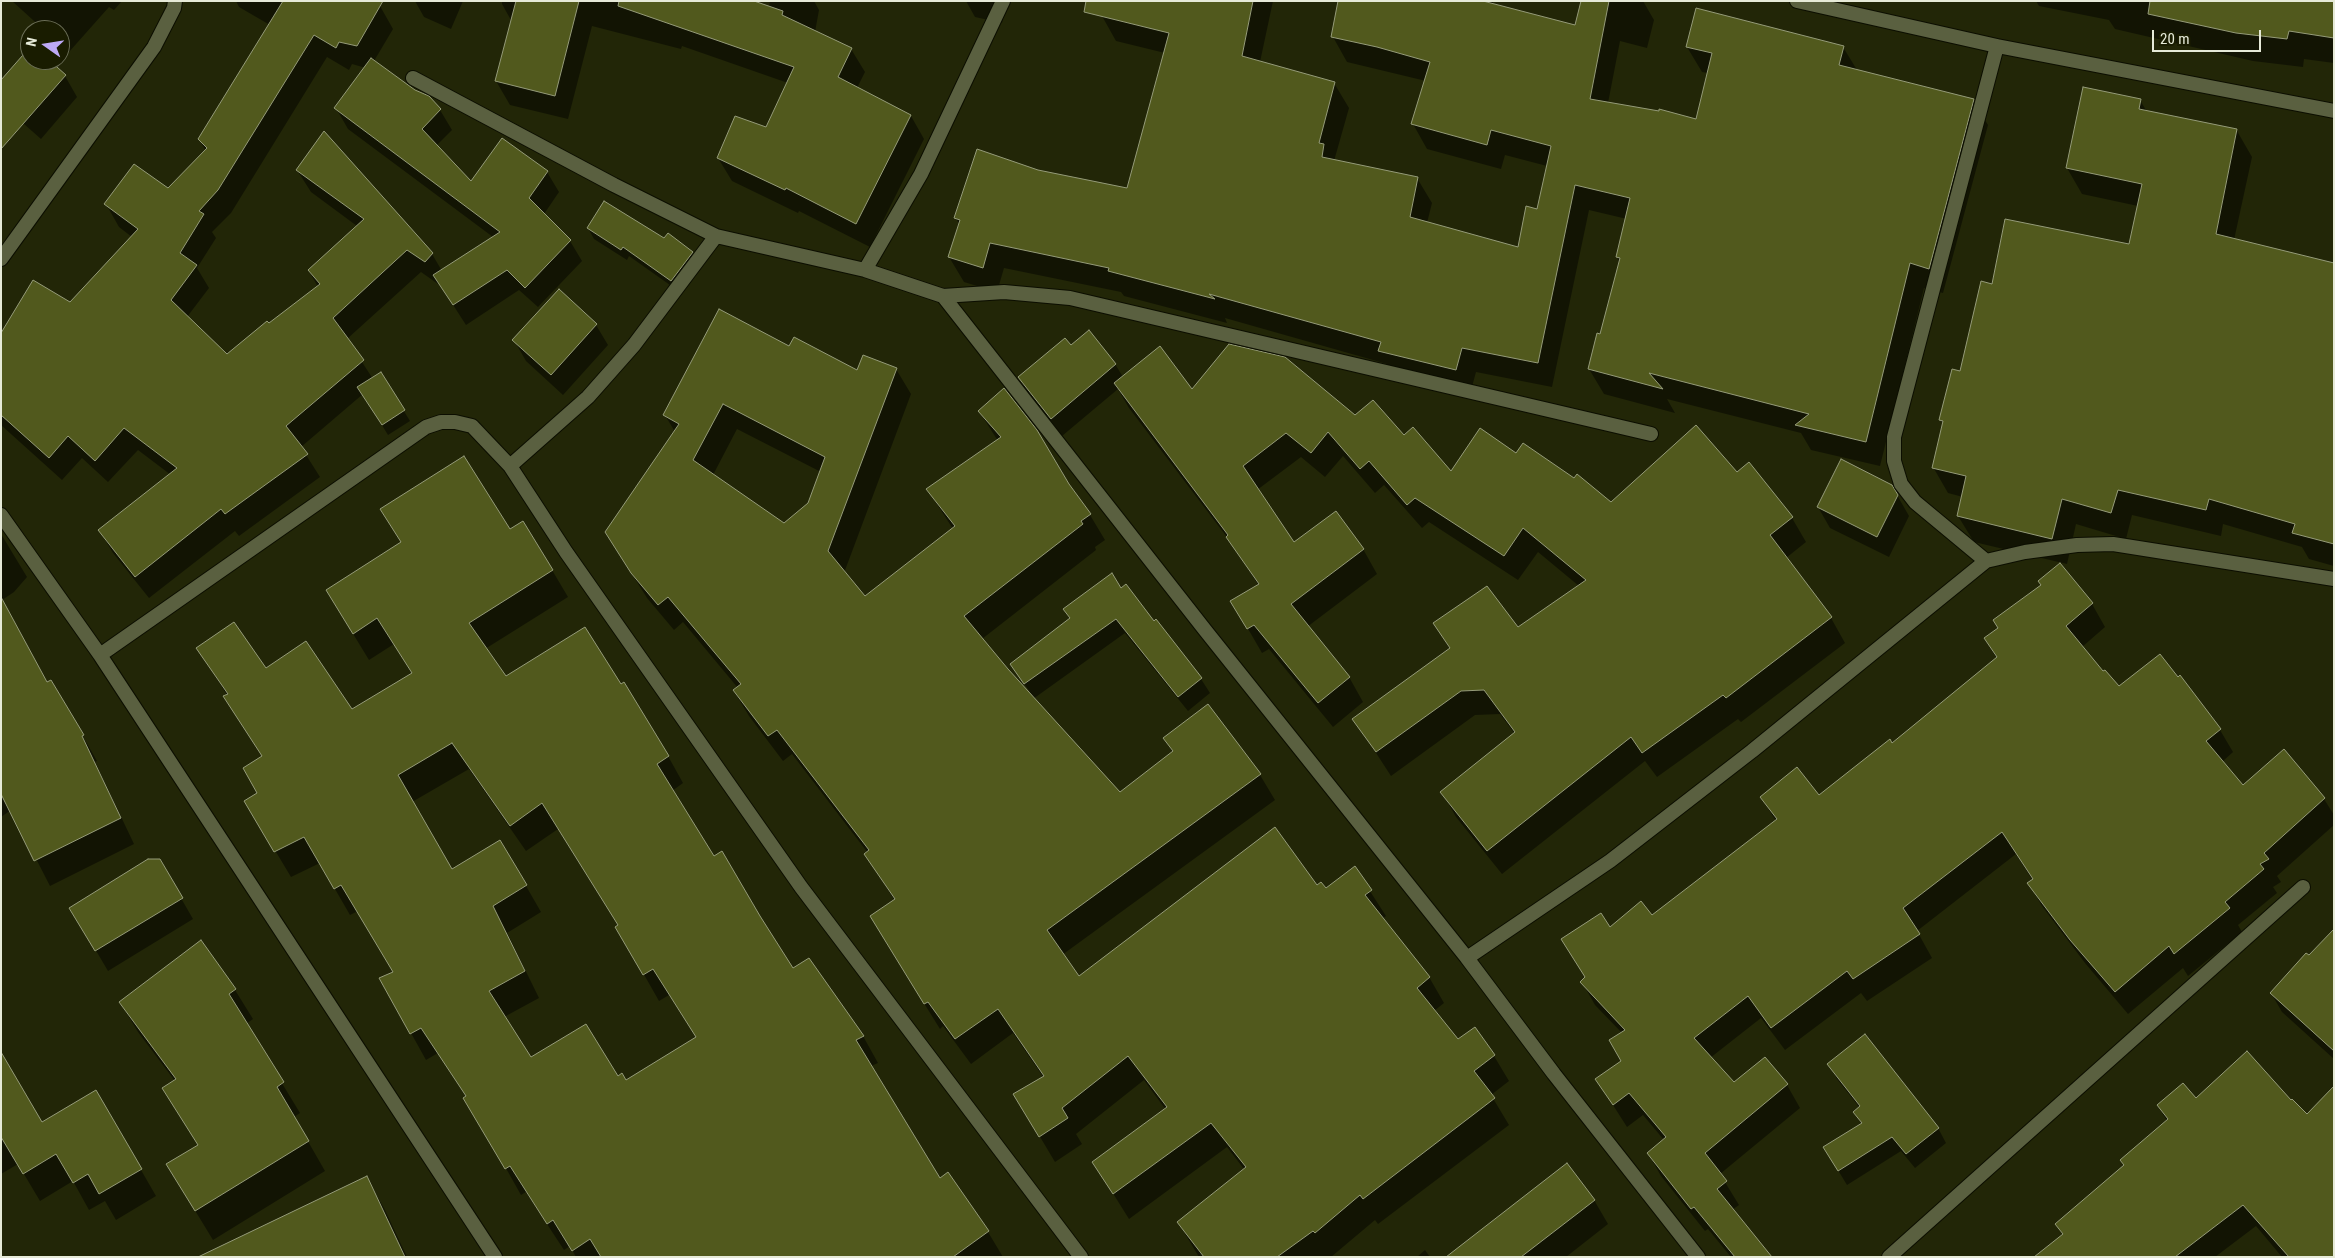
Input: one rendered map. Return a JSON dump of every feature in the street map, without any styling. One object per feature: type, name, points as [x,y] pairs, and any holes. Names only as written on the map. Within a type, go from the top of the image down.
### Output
[{"type":"street","points":[[1,259],[154,47],[174,8],[175,1]]},
{"type":"street","points":[[865,270],[921,174],[1003,1]]},
{"type":"street","points":[[1797,1],[1997,46],[2334,111]]},
{"type":"street","points":[[1986,561],[1915,502],[1901,484],[1894,461],[1894,436],[1997,46]]},
{"type":"street","points":[[413,78],[614,186],[716,236],[865,270],[943,296],[1004,292],[1070,298],[1651,434]]},
{"type":"street","points":[[510,466],[588,397],[634,345],[716,236]]},
{"type":"street","points":[[943,296],[1210,637],[1467,958],[1554,1074],[1698,1257]]},
{"type":"street","points":[[100,655],[426,428],[441,422],[455,422],[472,426],[510,466],[566,552],[801,887],[1081,1257]]},
{"type":"street","points":[[1,515],[100,655],[495,1257]]},
{"type":"street","points":[[1467,958],[1610,861],[1752,751],[1986,561],[2024,552],[2077,545],[2113,544],[2334,579]]},
{"type":"street","points":[[1889,1257],[2303,887]]},
{"type":"building","points":[[283,1],[383,1],[357,46],[339,42],[336,48],[314,35],[218,190],[199,211],[204,214],[180,253],[197,265],[171,300],[227,354],[267,321],[269,323],[320,284],[308,270],[364,219],[296,170],[324,131],[433,253],[425,262],[407,250],[333,318],[364,360],[286,426],[308,454],[225,514],[221,509],[135,577],[98,530],[177,468],[124,428],[95,461],[68,436],[49,458],[1,415],[1,333],[33,280],[70,302],[138,229],[104,204],[134,164],[168,188],[207,148],[198,139]]},
{"type":"building","points":[[516,1],[579,1],[555,96],[495,81]]},
{"type":"building","points":[[619,1],[754,1],[783,11],[782,15],[852,48],[838,77],[911,115],[856,224],[786,188],[785,190],[717,158],[735,116],[766,127],[794,67],[618,6]]},
{"type":"building","points":[[1086,1],[1253,1],[1242,56],[1335,82],[1319,143],[1324,144],[1322,157],[1418,177],[1410,217],[1518,247],[1526,206],[1537,209],[1551,146],[1491,130],[1487,145],[1411,124],[1430,62],[1377,47],[1331,37],[1338,1],[1483,1],[1575,25],[1581,1],[1609,1],[1590,99],[1659,111],[1659,109],[1696,119],[1712,53],[1686,47],[1696,8],[1844,46],[1839,65],[1974,99],[1929,269],[1910,263],[1866,442],[1795,425],[1809,414],[1649,373],[1663,389],[1588,369],[1597,333],[1600,334],[1620,258],[1616,257],[1630,198],[1575,185],[1538,363],[1462,348],[1456,370],[1378,351],[1381,342],[1209,294],[1215,299],[1108,271],[1109,268],[990,243],[983,268],[948,257],[960,220],[954,218],[977,149],[1038,170],[1127,188],[1169,33],[1084,12]]},
{"type":"building","points":[[2150,1],[2334,1],[2334,38],[2289,31],[2287,39],[2236,33],[2148,14]]},
{"type":"building","points":[[20,58],[20,70],[60,70],[66,75],[1,149],[1,80]]},
{"type":"building","points":[[371,58],[415,90],[429,96],[441,109],[422,129],[471,181],[502,138],[548,171],[529,198],[571,240],[525,288],[507,270],[453,305],[433,275],[500,232],[334,108]]},
{"type":"building","points":[[2083,87],[2141,99],[2139,109],[2237,129],[2216,234],[2334,263],[2334,544],[2292,533],[2295,524],[2209,499],[2206,510],[2118,490],[2111,513],[2062,499],[2052,539],[1957,516],[1966,476],[1932,468],[1943,421],[1939,420],[1952,369],[1960,371],[1981,281],[1992,284],[2005,219],[2129,244],[2142,184],[2066,168]]},
{"type":"building","points":[[604,201],[664,238],[668,233],[693,252],[671,281],[623,247],[621,250],[587,228]]},
{"type":"building","points":[[559,289],[597,324],[551,375],[512,340]]},
{"type":"building","points":[[719,309],[789,346],[794,337],[857,370],[863,355],[897,368],[828,551],[865,596],[955,526],[926,489],[1001,437],[978,411],[1004,388],[1037,430],[1069,484],[1091,514],[1081,521],[1083,524],[964,616],[1008,669],[1120,792],[1173,751],[1163,738],[1208,704],[1261,774],[1047,930],[1079,976],[1275,827],[1317,885],[1321,882],[1326,888],[1355,866],[1372,890],[1365,895],[1430,977],[1417,988],[1458,1039],[1475,1027],[1495,1055],[1474,1071],[1495,1098],[1363,1199],[1360,1195],[1315,1233],[1313,1231],[1277,1257],[1204,1257],[1177,1222],[1246,1167],[1211,1123],[1113,1194],[1092,1162],[1167,1107],[1128,1056],[1062,1108],[1068,1118],[1039,1137],[1013,1094],[1044,1076],[998,1009],[955,1039],[928,1002],[924,1004],[870,916],[895,899],[864,854],[869,850],[777,730],[768,736],[733,690],[741,684],[668,597],[658,605],[631,573],[605,532],[679,424],[663,415]],"holes":[[[723,404],[825,457],[808,503],[784,523],[693,460]]]},
{"type":"building","points":[[1089,330],[1116,364],[1051,419],[1018,377],[1065,338],[1071,345]]},
{"type":"building","points":[[1229,344],[1285,357],[1355,415],[1373,400],[1404,435],[1413,427],[1451,471],[1480,428],[1516,453],[1523,443],[1574,478],[1577,474],[1611,502],[1696,425],[1737,472],[1749,462],[1793,517],[1770,535],[1832,617],[1726,698],[1723,695],[1642,753],[1631,737],[1487,851],[1440,792],[1515,732],[1484,690],[1461,691],[1376,752],[1352,719],[1450,648],[1433,623],[1487,586],[1518,627],[1586,580],[1523,528],[1504,556],[1415,498],[1407,505],[1369,461],[1360,469],[1328,432],[1311,453],[1286,433],[1243,466],[1294,542],[1336,511],[1364,549],[1291,604],[1350,677],[1318,703],[1254,625],[1247,629],[1230,601],[1259,584],[1226,537],[1228,535],[1114,383],[1160,346],[1192,389]]},
{"type":"building","points":[[381,372],[405,410],[382,425],[357,387]]},
{"type":"building","points":[[464,456],[510,529],[523,521],[553,570],[469,623],[506,676],[585,627],[621,684],[624,682],[669,756],[657,764],[714,856],[722,851],[793,968],[809,958],[864,1036],[856,1040],[940,1178],[948,1172],[989,1231],[953,1257],[601,1257],[590,1239],[572,1251],[553,1220],[547,1224],[510,1166],[505,1169],[463,1098],[466,1096],[421,1028],[410,1034],[379,978],[393,972],[341,885],[334,889],[304,837],[274,852],[244,801],[257,793],[243,768],[262,756],[223,696],[228,694],[196,648],[234,622],[266,668],[306,641],[352,709],[412,673],[377,618],[353,634],[326,590],[401,542],[380,509]],"holes":[[[452,743],[510,826],[542,803],[618,925],[615,927],[643,975],[653,969],[696,1037],[626,1080],[622,1073],[618,1076],[586,1024],[531,1057],[489,991],[525,971],[493,906],[527,885],[500,840],[452,869],[398,775]]]},
{"type":"building","points":[[1841,459],[1892,485],[1898,495],[1877,537],[1817,507]]},
{"type":"building","points":[[2060,563],[2093,603],[2066,626],[2103,671],[2105,670],[2119,686],[2160,654],[2178,677],[2180,675],[2221,729],[2206,741],[2243,785],[2284,749],[2325,798],[2264,853],[2269,859],[2260,864],[2264,869],[2225,902],[2230,908],[2174,954],[2169,946],[2115,992],[2070,940],[2027,883],[2033,879],[2002,832],[1903,908],[1920,934],[1853,979],[1847,971],[1771,1028],[1748,996],[1694,1038],[1734,1082],[1765,1057],[1788,1084],[1705,1153],[1727,1181],[1717,1189],[1772,1257],[1735,1257],[1694,1207],[1691,1209],[1647,1153],[1666,1137],[1629,1093],[1613,1105],[1595,1079],[1621,1061],[1609,1040],[1625,1030],[1580,982],[1585,977],[1561,939],[1601,913],[1610,927],[1641,901],[1652,915],[1777,819],[1760,797],[1797,767],[1819,795],[1890,739],[1892,743],[1997,657],[1984,638],[1998,628],[1993,620],[2041,585],[2038,581]]},
{"type":"building","points":[[1112,573],[1121,588],[1126,584],[1154,621],[1156,619],[1202,678],[1178,697],[1116,619],[1024,684],[1010,664],[1070,618],[1063,609]]},
{"type":"building","points":[[1,597],[47,682],[51,680],[84,735],[82,736],[121,818],[34,861],[1,794]]},
{"type":"building","points":[[148,859],[160,859],[183,898],[95,951],[69,908]]},
{"type":"building","points":[[2334,929],[2334,1051],[2270,993],[2306,953],[2309,955]]},
{"type":"building","points":[[201,940],[236,989],[229,994],[284,1082],[277,1087],[309,1141],[195,1211],[166,1164],[198,1145],[162,1088],[176,1079],[119,1002]]},
{"type":"building","points":[[1865,1034],[1939,1128],[1906,1154],[1892,1137],[1838,1171],[1823,1147],[1862,1123],[1853,1112],[1860,1106],[1827,1064]]},
{"type":"building","points":[[2247,1051],[2291,1100],[2307,1114],[2334,1086],[2334,1257],[2289,1257],[2243,1205],[2175,1257],[2034,1257],[2063,1234],[2055,1224],[2124,1165],[2120,1160],[2168,1119],[2157,1105],[2183,1083],[2196,1098]]},
{"type":"building","points":[[1,1052],[42,1122],[96,1090],[142,1169],[99,1194],[88,1174],[73,1183],[56,1154],[23,1174],[1,1137]]},
{"type":"building","points":[[1567,1163],[1595,1200],[1521,1257],[1446,1257]]},
{"type":"building","points":[[367,1176],[405,1257],[198,1257]]}]
